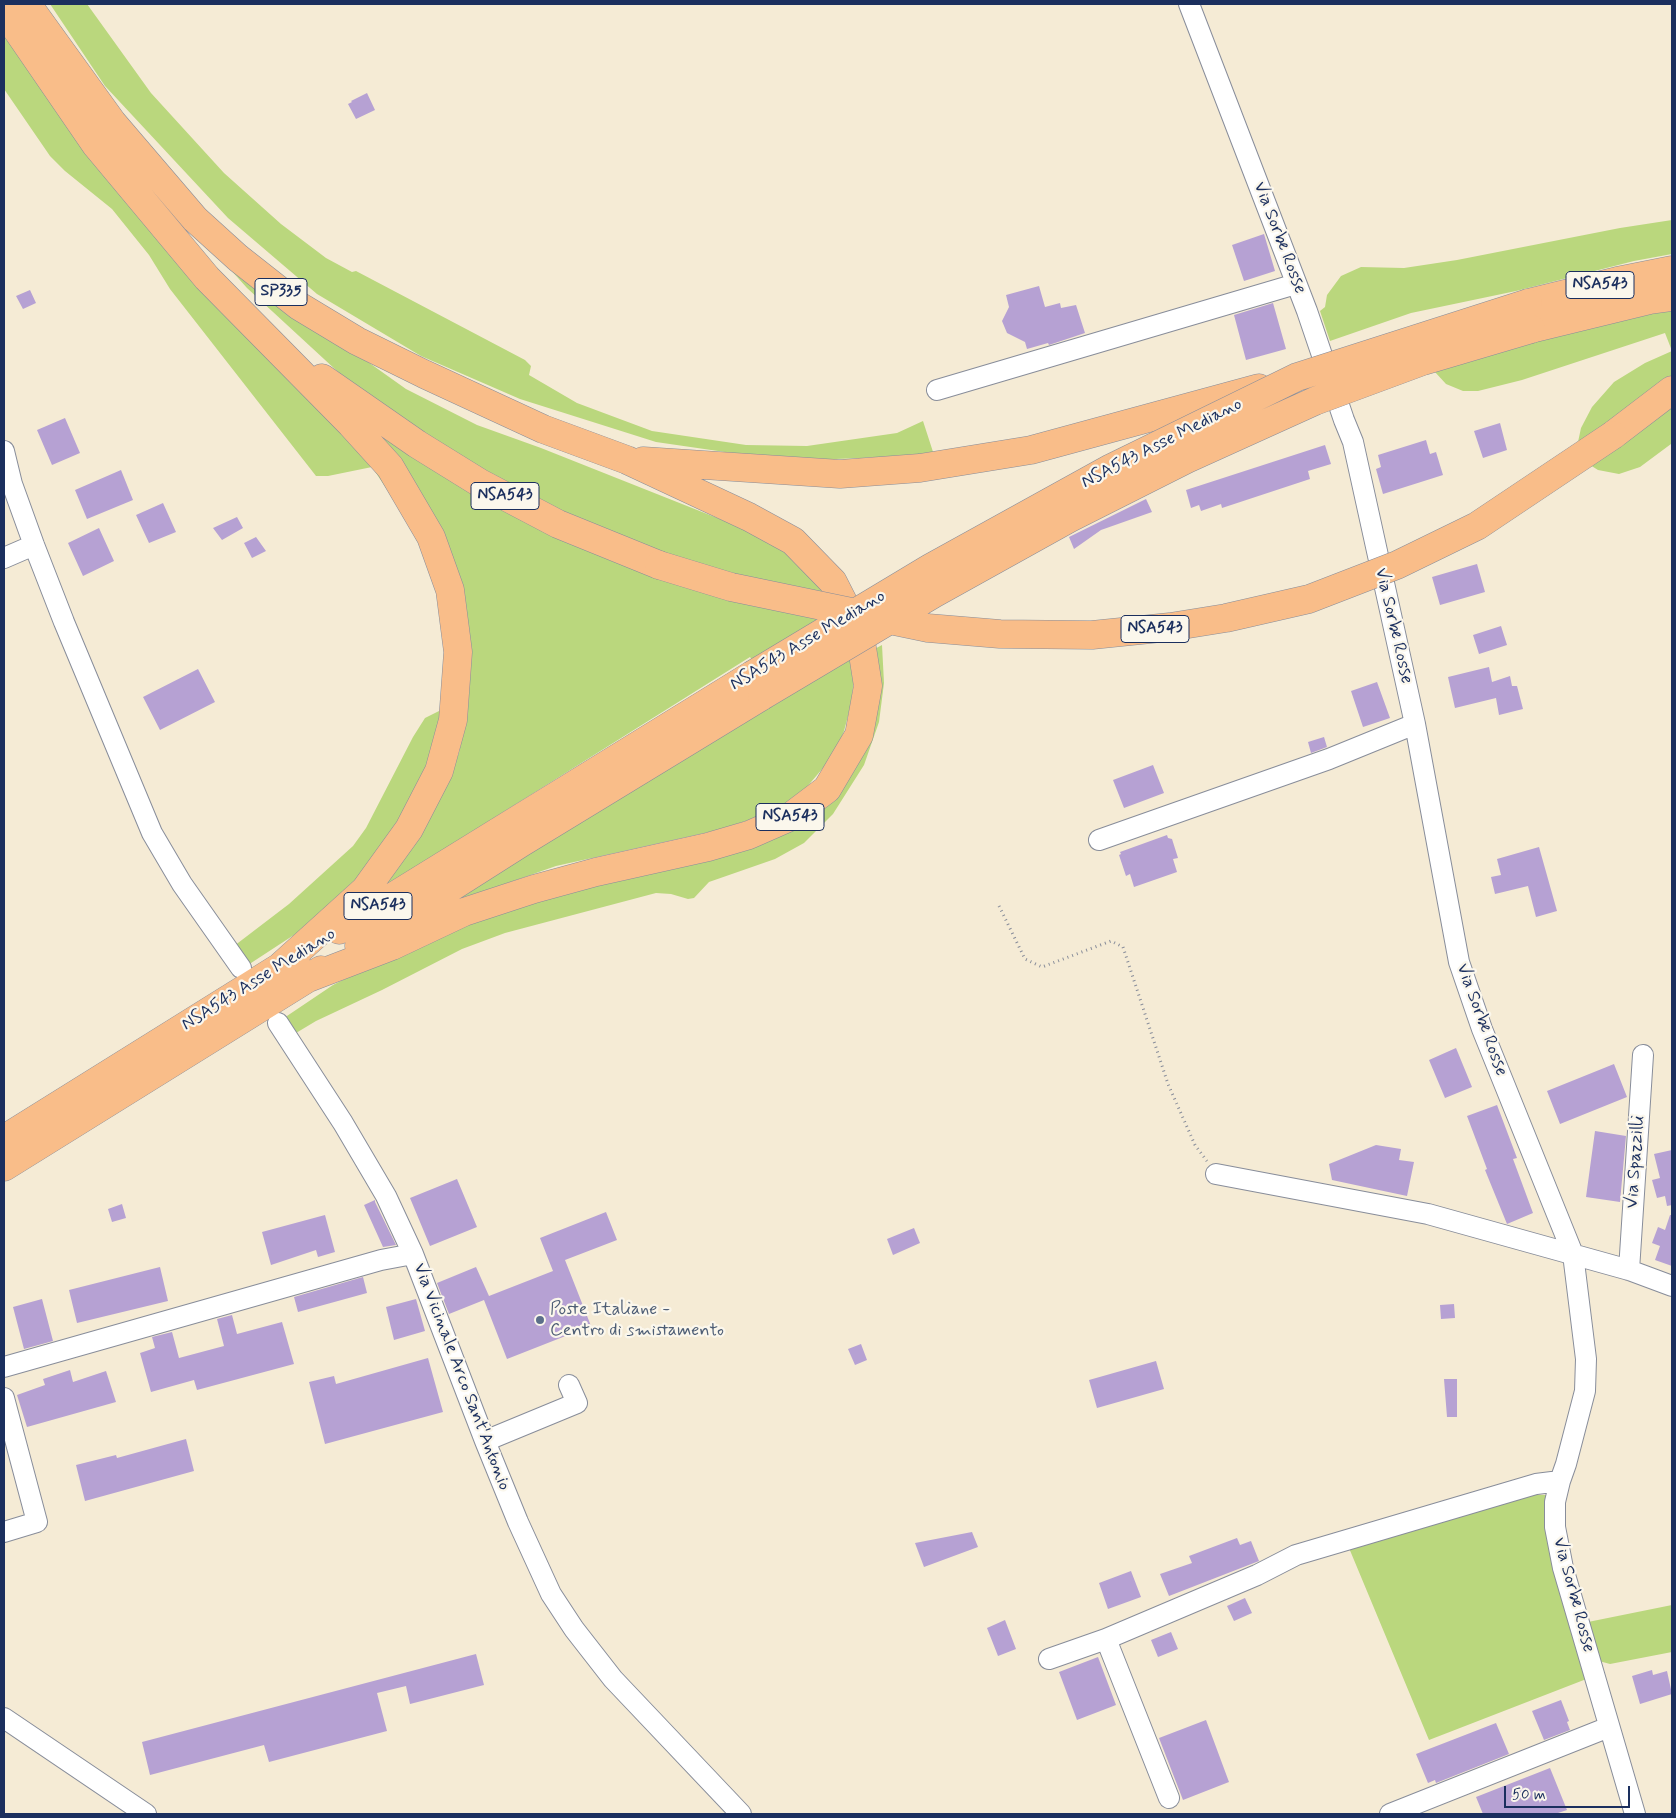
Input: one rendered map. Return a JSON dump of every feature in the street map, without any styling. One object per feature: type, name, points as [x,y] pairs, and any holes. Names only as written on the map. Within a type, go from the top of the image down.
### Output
[{"type":"highway","name":"SP335","points":[[27,4],[112,122],[195,219],[238,258],[299,306],[357,341],[433,378],[542,429],[627,460]]},
{"type":"highway","name":"SP335","points":[[4,11],[96,145],[207,278],[275,347],[357,415]]},
{"type":"highway","name":"NSA543 Asse Mediano","points":[[4,1167],[521,843],[930,568],[1096,476],[1297,377],[1528,303],[1617,281],[1672,270]]},
{"type":"highway","name":"NSA543 Asse Mediano","points":[[4,1139],[281,966],[757,685],[935,592],[1070,518],[1187,460],[1315,401],[1424,362],[1531,329],[1672,296]]},
{"type":"highway","name":"NSA543","points":[[627,460],[840,474],[920,468],[1031,450],[1297,377]]},
{"type":"highway","name":"NSA543","points":[[357,415],[417,444],[480,483],[558,524],[659,565],[731,587],[928,628],[1000,634],[1092,635],[1170,627],[1226,618],[1309,599],[1398,565],[1477,526],[1613,435],[1672,390]]},
{"type":"highway","name":"NSA543","points":[[281,966],[365,890],[409,829],[439,771],[453,720],[458,652],[450,590],[431,537],[357,415]]},
{"type":"highway","name":"NSA543","points":[[306,979],[392,946],[464,912],[534,889],[750,835],[790,817],[827,790],[859,735],[868,686],[860,635],[833,582],[793,541],[749,517],[627,460]]},
{"type":"street","name":"Via Sorbe Rosse","points":[[1189,4],[1296,284],[1353,442],[1415,724],[1459,962],[1482,1029],[1573,1254],[1586,1360],[1585,1391],[1555,1502],[1555,1528],[1563,1568],[1635,1814]]},
{"type":"street","points":[[937,390],[1296,284]]},
{"type":"street","points":[[4,451],[12,484],[34,545],[152,833],[182,884],[241,968]]},
{"type":"street","points":[[4,558],[34,545]]},
{"type":"street","points":[[1099,840],[1328,759],[1415,724]]},
{"type":"street","points":[[278,1023],[348,1131],[386,1196],[412,1254]]},
{"type":"street","name":"Via Spazzilli","points":[[1629,1270],[1642,1054]]},
{"type":"street","points":[[1216,1174],[1428,1214],[1629,1270],[1672,1286]]},
{"type":"street","name":"Via Vicinale Arco Sant'Antonio","points":[[4,1367],[380,1260],[412,1254],[518,1522],[551,1594],[574,1629],[613,1680],[741,1814]]},
{"type":"street","points":[[485,1441],[577,1402],[569,1385]]},
{"type":"street","points":[[4,1398],[37,1522],[4,1532]]},
{"type":"street","points":[[1049,1659],[1106,1639],[1257,1575],[1296,1555],[1536,1484],[1560,1481]]},
{"type":"street","points":[[1106,1639],[1169,1798]]},
{"type":"street","points":[[4,1718],[146,1814]]},
{"type":"street","points":[[1390,1814],[1609,1727]]},
{"type":"path","points":[[999,906],[1025,959],[1042,967],[1111,941],[1123,947],[1168,1084],[1195,1145],[1216,1174]]},
{"type":"green space","points":[[50,4],[87,4],[151,93],[224,173],[281,224],[326,258],[352,272],[356,271],[525,360],[531,366],[529,375],[577,403],[652,431],[746,445],[807,446],[897,433],[923,421],[934,455],[787,461],[656,442],[520,399],[421,356],[317,294],[228,218],[105,86]]},
{"type":"green space","points":[[4,22],[366,457],[404,420],[350,383],[247,288],[154,184],[330,335],[406,389],[477,425],[541,448],[745,529],[786,551],[813,577],[833,604],[855,659],[852,701],[844,731],[834,755],[806,788],[774,812],[718,830],[556,866],[453,905],[451,900],[781,701],[750,657],[384,887],[378,888],[442,791],[459,753],[466,711],[431,760],[394,834],[370,866],[300,931],[248,965],[234,946],[289,904],[353,846],[366,828],[413,737],[425,718],[443,709],[447,658],[438,596],[425,556],[400,509],[372,467],[328,476],[316,476],[170,289],[149,255],[112,209],[65,171],[50,156],[4,89]]},
{"type":"green space","points":[[1672,220],[1672,254],[1634,261],[1516,291],[1411,313],[1330,341],[1320,311],[1325,307],[1327,295],[1341,276],[1361,267],[1404,268],[1457,260],[1620,228]]},
{"type":"green space","points":[[1672,303],[1672,351],[1665,333],[1522,380],[1478,391],[1463,391],[1446,384],[1435,372],[1460,363]]},
{"type":"green space","points":[[1672,351],[1672,382],[1578,442],[1581,428],[1592,407],[1614,382],[1645,363]]},
{"type":"green space","points":[[1672,402],[1671,444],[1640,467],[1619,474],[1598,470],[1590,465]]},
{"type":"green space","points":[[882,645],[884,683],[879,722],[864,765],[833,814],[804,843],[775,859],[709,882],[694,898],[688,899],[671,894],[656,893],[505,933],[462,949],[316,1021],[291,1036],[281,1020],[333,985],[456,925],[829,795],[871,651]]},
{"type":"green space","points":[[1530,1495],[1548,1495],[1589,1678],[1429,1740],[1349,1548]]},
{"type":"green space","points":[[1672,1605],[1672,1652],[1610,1664],[1599,1661],[1588,1622]]},
{"type":"building","points":[[367,93],[375,110],[356,119],[348,104]]},
{"type":"building","points":[[1264,234],[1275,271],[1244,281],[1232,245]]},
{"type":"building","points":[[1039,286],[1045,307],[1060,303],[1061,308],[1076,305],[1085,333],[1049,345],[1048,343],[1027,349],[1025,342],[1007,333],[1002,321],[1009,307],[1006,295]]},
{"type":"building","points":[[30,290],[36,303],[23,309],[16,296]]},
{"type":"building","points":[[1273,303],[1286,349],[1246,360],[1234,315]]},
{"type":"building","points":[[65,418],[80,453],[52,465],[37,430]]},
{"type":"building","points":[[1500,423],[1507,450],[1483,458],[1474,431]]},
{"type":"building","points":[[1426,440],[1430,454],[1436,452],[1443,475],[1383,494],[1376,469],[1381,467],[1378,455]]},
{"type":"building","points":[[1325,445],[1331,464],[1308,471],[1310,479],[1222,508],[1221,504],[1201,511],[1199,505],[1191,508],[1186,490]]},
{"type":"building","points":[[121,470],[133,500],[87,519],[75,490]]},
{"type":"building","points":[[1146,499],[1152,512],[1101,530],[1074,549],[1069,537]]},
{"type":"building","points":[[163,503],[176,532],[149,543],[136,515]]},
{"type":"building","points":[[237,517],[243,528],[222,540],[213,528]]},
{"type":"building","points":[[99,528],[114,561],[83,576],[68,543]]},
{"type":"building","points":[[256,537],[266,551],[252,558],[244,543]]},
{"type":"building","points":[[1477,564],[1485,592],[1440,605],[1432,577]]},
{"type":"building","points":[[1501,626],[1507,645],[1479,654],[1473,635]]},
{"type":"building","points":[[1489,667],[1492,682],[1510,676],[1512,686],[1517,686],[1523,709],[1499,715],[1496,698],[1455,708],[1448,677]]},
{"type":"building","points":[[198,669],[215,702],[160,730],[143,697]]},
{"type":"building","points":[[1377,682],[1390,718],[1363,727],[1351,691]]},
{"type":"building","points":[[1324,737],[1327,747],[1311,753],[1308,742]]},
{"type":"building","points":[[1153,765],[1164,793],[1124,808],[1113,780]]},
{"type":"building","points":[[1167,835],[1168,838],[1172,839],[1178,858],[1173,859],[1177,872],[1134,887],[1130,874],[1126,876],[1119,855],[1121,854],[1120,852]]},
{"type":"building","points":[[1539,847],[1557,911],[1536,917],[1528,886],[1495,894],[1491,877],[1501,875],[1497,859]]},
{"type":"building","points":[[1456,1048],[1472,1087],[1445,1098],[1429,1060]]},
{"type":"building","points":[[1614,1064],[1627,1097],[1560,1124],[1547,1091]]},
{"type":"building","points":[[1497,1105],[1517,1158],[1513,1159],[1533,1213],[1507,1224],[1485,1170],[1487,1169],[1467,1116]]},
{"type":"building","points":[[1595,1131],[1626,1136],[1620,1202],[1586,1197]]},
{"type":"building","points":[[1376,1145],[1401,1149],[1399,1160],[1414,1162],[1407,1196],[1332,1180],[1329,1164]]},
{"type":"building","points":[[1672,1150],[1672,1205],[1667,1206],[1665,1196],[1657,1198],[1652,1180],[1660,1178],[1654,1154]]},
{"type":"building","points":[[457,1179],[477,1227],[430,1246],[410,1198]]},
{"type":"building","points":[[375,1200],[396,1245],[383,1247],[364,1205]]},
{"type":"building","points":[[122,1204],[126,1218],[112,1222],[108,1209]]},
{"type":"building","points":[[606,1212],[617,1240],[565,1260],[591,1326],[507,1359],[484,1300],[449,1314],[437,1283],[476,1267],[489,1296],[553,1271],[540,1238]]},
{"type":"building","points":[[325,1215],[335,1252],[318,1257],[316,1250],[271,1265],[262,1232]]},
{"type":"building","points":[[1670,1215],[1672,1215],[1672,1266],[1655,1260],[1660,1246],[1652,1243],[1658,1227],[1665,1230]]},
{"type":"building","points":[[914,1228],[920,1243],[893,1255],[887,1239]]},
{"type":"building","points":[[160,1267],[168,1301],[77,1323],[69,1290]]},
{"type":"building","points":[[363,1277],[367,1293],[298,1312],[294,1297]]},
{"type":"building","points":[[42,1299],[53,1341],[24,1349],[13,1307]]},
{"type":"building","points":[[416,1299],[425,1331],[394,1340],[386,1307]]},
{"type":"building","points":[[1454,1304],[1455,1318],[1441,1319],[1440,1305]]},
{"type":"building","points":[[232,1315],[237,1334],[282,1322],[294,1364],[197,1390],[194,1380],[151,1392],[140,1353],[155,1348],[152,1337],[172,1332],[179,1358],[224,1346],[217,1319]]},
{"type":"building","points":[[861,1344],[867,1360],[855,1365],[848,1349]]},
{"type":"building","points":[[428,1358],[443,1412],[325,1444],[309,1382],[334,1376],[336,1384]]},
{"type":"building","points":[[1156,1361],[1164,1389],[1097,1408],[1089,1380]]},
{"type":"building","points":[[70,1370],[73,1382],[106,1371],[116,1402],[27,1427],[17,1395],[45,1385],[43,1379]]},
{"type":"building","points":[[1444,1379],[1457,1379],[1457,1417],[1447,1417]]},
{"type":"building","points":[[186,1439],[194,1471],[85,1501],[76,1465],[116,1455],[117,1458]]},
{"type":"building","points":[[972,1532],[978,1547],[924,1567],[915,1543]]},
{"type":"building","points":[[1237,1538],[1240,1545],[1251,1541],[1259,1561],[1169,1596],[1160,1574],[1192,1563],[1189,1556]]},
{"type":"building","points":[[1131,1571],[1141,1597],[1108,1609],[1099,1583]]},
{"type":"building","points":[[1245,1598],[1252,1613],[1234,1621],[1227,1606]]},
{"type":"building","points":[[1005,1620],[1016,1649],[998,1656],[987,1628]]},
{"type":"building","points":[[1171,1632],[1178,1649],[1158,1657],[1151,1640]]},
{"type":"building","points":[[476,1654],[484,1685],[410,1704],[406,1686],[377,1693],[387,1731],[269,1762],[264,1745],[150,1775],[142,1742]]},
{"type":"building","points":[[1098,1657],[1116,1705],[1077,1720],[1059,1672]]},
{"type":"building","points":[[1652,1670],[1653,1675],[1667,1671],[1672,1694],[1640,1704],[1632,1676]]},
{"type":"building","points":[[1561,1700],[1569,1721],[1567,1722],[1570,1730],[1544,1740],[1532,1711]]},
{"type":"building","points":[[1206,1720],[1229,1782],[1183,1800],[1159,1738]]},
{"type":"building","points":[[1496,1723],[1509,1754],[1436,1783],[1435,1780],[1428,1783],[1416,1754]]},
{"type":"building","points":[[1550,1768],[1567,1810],[1555,1814],[1483,1814],[1476,1797]]},
{"type":"place","name":"Poste Italiane - Centro di smistamento","points":[[540,1320]]}]
